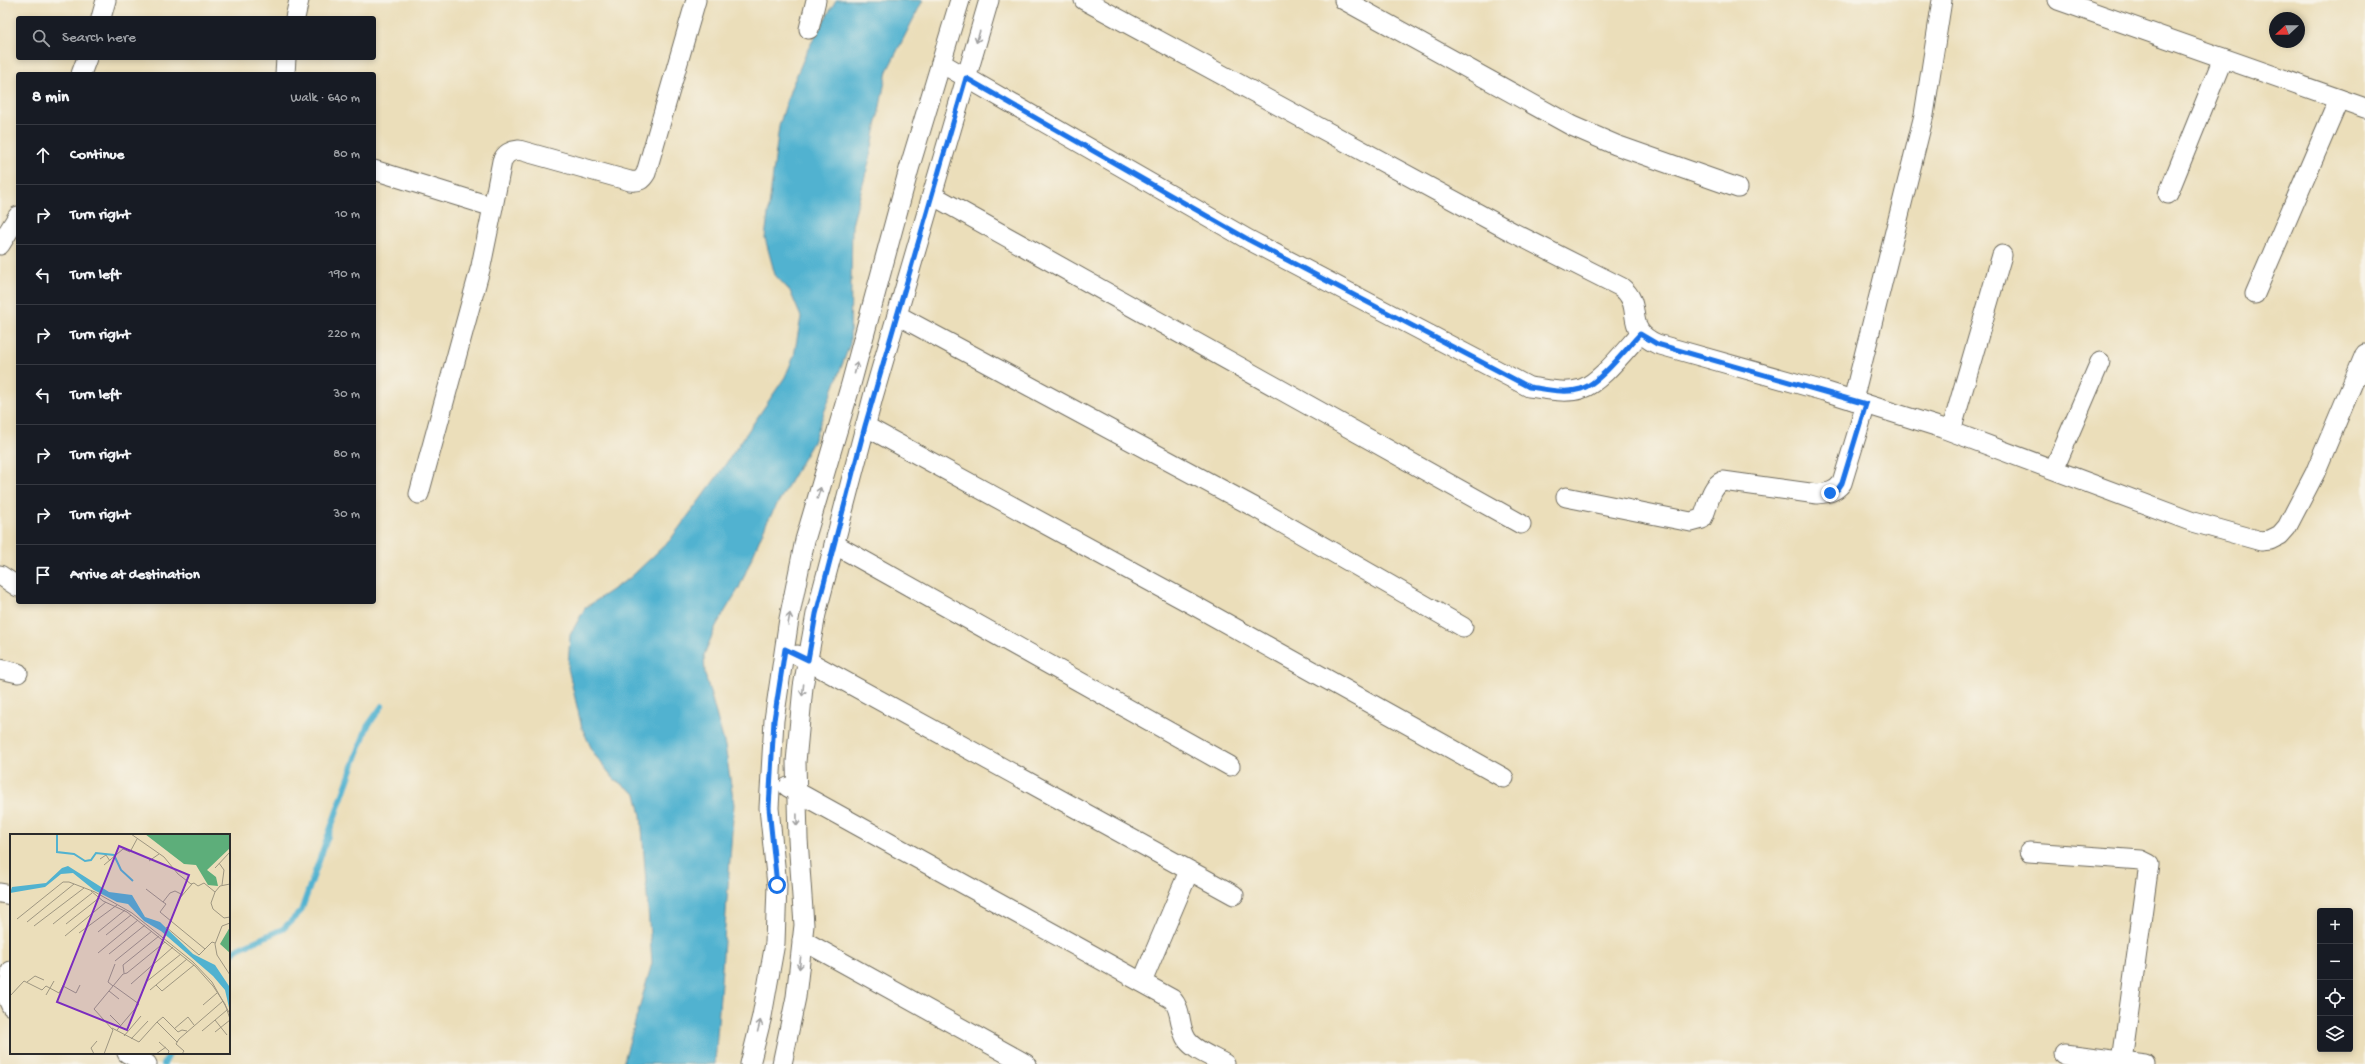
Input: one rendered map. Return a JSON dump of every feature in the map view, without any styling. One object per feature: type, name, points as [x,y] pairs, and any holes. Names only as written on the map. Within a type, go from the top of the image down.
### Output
[{"type":"street","points":[[102,16],[106,0]]},
{"type":"street","points":[[295,16],[299,0]]},
{"type":"street","points":[[809,30],[816,0]]},
{"type":"street","points":[[750,1064],[762,1016],[775,943],[777,885],[769,808],[774,720],[785,649],[805,540],[851,384],[909,169],[960,0]]},
{"type":"street","points":[[782,1064],[796,996],[804,925],[796,762],[803,687],[816,614],[865,426],[989,0]]},
{"type":"street","points":[[1084,0],[1514,233],[1621,287],[1632,300],[1636,324],[1640,334],[1657,344],[1860,402],[1951,431],[2193,522],[2245,537],[2270,540],[2280,535],[2291,520],[2315,473],[2365,354]]},
{"type":"street","points":[[1344,0],[1572,126],[1631,151],[1738,188]]},
{"type":"street","points":[[1566,497],[1691,522],[1702,519],[1713,490],[1717,483],[1723,481],[1817,494],[1830,493],[1838,489],[1842,483],[1924,115],[1942,0]]},
{"type":"street","points":[[2058,0],[2365,108]]},
{"type":"street","points":[[419,494],[481,266],[492,207],[502,161],[505,154],[510,151],[519,150],[630,181],[637,182],[642,179],[646,173],[693,10]]},
{"type":"street","points":[[2168,194],[2223,58]]},
{"type":"street","points":[[82,72],[86,60]]},
{"type":"street","points":[[286,60],[286,72]]},
{"type":"street","points":[[941,63],[1249,240],[1529,387],[1557,391],[1582,389],[1599,377],[1640,334]]},
{"type":"street","points":[[2255,294],[2339,99]]},
{"type":"street","points":[[376,171],[492,207]]},
{"type":"street","points":[[932,195],[1521,524]]},
{"type":"street","points":[[0,245],[16,219]]},
{"type":"street","points":[[1951,431],[2002,255]]},
{"type":"street","points":[[897,315],[1256,508],[1463,627]]},
{"type":"street","points":[[2054,469],[2100,362]]},
{"type":"street","points":[[865,426],[1188,602],[1504,778]]},
{"type":"street","points":[[834,544],[1230,766]]},
{"type":"street","points":[[0,575],[16,586]]},
{"type":"street","points":[[785,649],[808,660],[1234,896]]},
{"type":"street","points":[[771,779],[1172,998],[1177,1004],[1187,1040],[1196,1048],[1225,1064]]},
{"type":"street","points":[[2029,852],[2141,860],[2149,864],[2122,1061]]},
{"type":"street","points":[[1142,982],[1189,871]]},
{"type":"street","points":[[0,893],[10,894]]},
{"type":"street","points":[[802,940],[1026,1064]]},
{"type":"street","points":[[10,978],[7,997],[10,1004]]},
{"type":"street","points":[[129,1054],[145,1063]]},
{"type":"street","points":[[2064,1054],[2146,1064]]},
{"type":"water","points":[[836,0],[923,0],[887,71],[869,162],[852,225],[850,344],[813,442],[767,522],[739,588],[716,626],[704,655],[705,674],[725,746],[734,804],[715,1064],[623,1064],[652,963],[641,815],[636,794],[614,779],[594,754],[582,728],[568,668],[570,635],[585,608],[631,577],[670,540],[716,478],[785,377],[794,356],[801,317],[790,291],[775,275],[765,238],[779,126],[791,88],[808,49]]},
{"type":"waterway","points":[[230,958],[235,950],[283,929],[301,911],[367,727],[382,706]]},
{"type":"waterway","points":[[164,1064],[169,1054]]},
{"type":"route","points":[[777,885],[769,808],[774,720],[785,649],[808,660],[816,614],[865,426],[966,78],[1249,240],[1499,373],[1529,387],[1557,391],[1582,389],[1599,377],[1640,334],[1657,344],[1824,390],[1866,404],[1842,483],[1838,489],[1830,493]]}]
